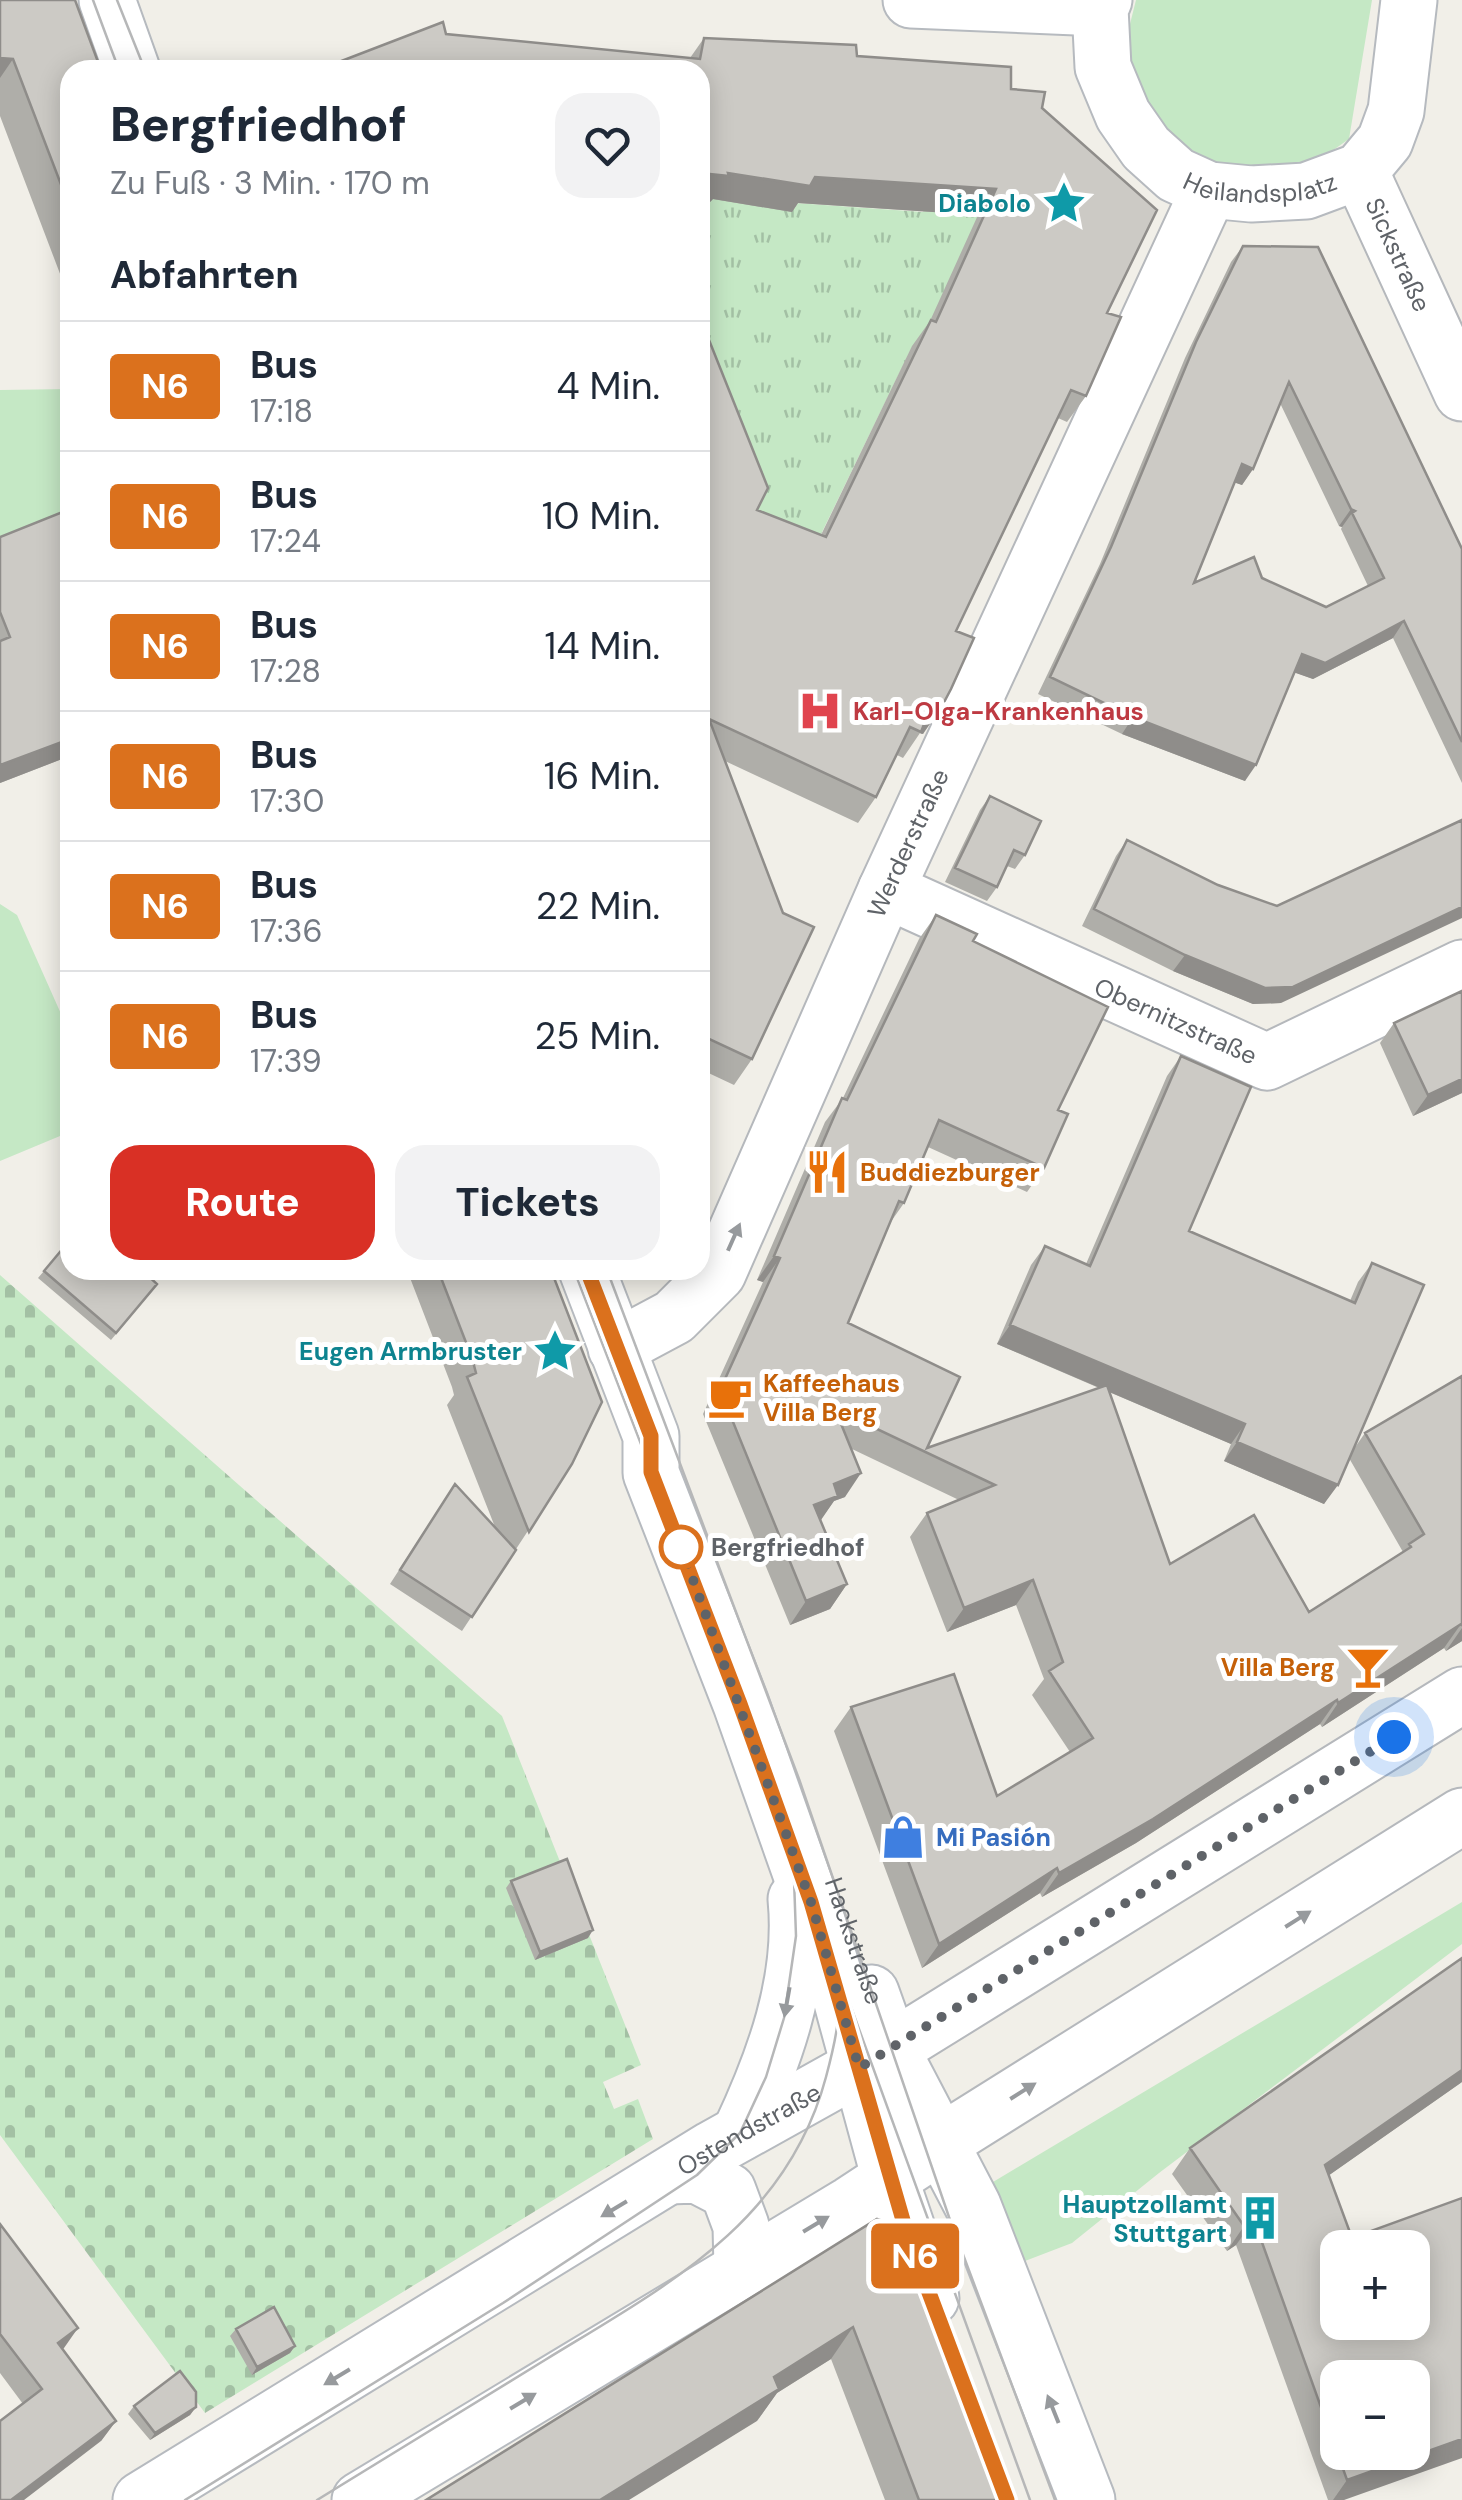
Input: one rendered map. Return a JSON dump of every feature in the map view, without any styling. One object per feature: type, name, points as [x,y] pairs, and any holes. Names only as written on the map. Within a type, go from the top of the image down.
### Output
[{"type":"street","points":[[107,0],[128,60]]},
{"type":"street","points":[[911,0],[1102,4]]},
{"type":"street","name":"Heilandsplatz","points":[[1102,4],[1102,67],[1123,115],[1146,148],[1176,175],[1209,190],[1251,194],[1306,191],[1360,171],[1385,142],[1396,112],[1414,7]]},
{"type":"street","name":"Sickstraße","points":[[1360,171],[1462,393]]},
{"type":"street","name":"Werderstraße","points":[[616,1348],[674,1317],[718,1273],[886,890],[1209,190]]},
{"type":"street","name":"Obernitzstraße","points":[[886,890],[1267,1062],[1462,968]]},
{"type":"street","name":"Hackstraße","points":[[591,1280],[651,1436],[651,1472],[740,1704],[839,1991],[875,2058],[940,2143],[972,2206],[1087,2500]]},
{"type":"street","name":"Hackstraße","points":[[651,1436],[680,1464],[799,1779],[875,2058],[890,2178],[947,2340]]},
{"type":"street","name":"Ostendstraße","points":[[141,2500],[740,2133],[875,2058],[1462,1695]]},
{"type":"street","points":[[360,2500],[890,2178],[1462,1816]]},
{"type":"street","points":[[740,2133],[766,2078],[784,2018],[794,1962],[797,1905],[786,1836]]},
{"type":"street","points":[[670,2176],[697,2175],[728,2190],[741,2226],[742,2268]]},
{"type":"green space","points":[[1136,0],[1372,0],[1349,139],[1319,160],[1270,169],[1205,163],[1170,141],[1130,74],[1129,28]]},
{"type":"green space","points":[[710,190],[796,203],[923,212],[927,204],[982,190],[1002,231],[918,348],[912,347],[807,563],[755,639],[710,435]]},
{"type":"green space","points":[[60,389],[60,529],[0,553],[0,390]]},
{"type":"green space","points":[[0,904],[17,915],[60,1012],[60,1136],[0,1161]]},
{"type":"green space","points":[[0,1275],[502,1716],[641,2065],[603,2082],[614,2109],[638,2099],[653,2139],[205,2413],[0,2135]]},
{"type":"green space","points":[[1462,1902],[1462,1944],[1072,2243],[1025,2261],[993,2182]]},
{"type":"building","points":[[0,0],[75,0],[97,60],[60,60],[60,182],[13,59],[0,58]]},
{"type":"building","points":[[443,22],[446,34],[700,59],[704,38],[856,45],[857,56],[1011,67],[1011,89],[1045,92],[1042,108],[1157,210],[1107,313],[1121,317],[1086,396],[1071,390],[956,631],[974,638],[951,689],[941,708],[932,704],[921,732],[910,727],[876,797],[710,719],[710,343],[768,488],[757,510],[826,537],[931,320],[936,322],[996,189],[815,177],[810,186],[728,173],[729,176],[710,174],[710,60],[344,60]]},
{"type":"building","points":[[1243,246],[1318,247],[1462,549],[1462,742],[1404,621],[1325,663],[1302,654],[1256,765],[1133,717],[1050,677],[1111,547],[1196,342]],"holes":[[[1289,382],[1384,578],[1326,607],[1262,578],[1254,557],[1194,583],[1242,464],[1253,469]]]},
{"type":"building","points":[[60,513],[60,743],[0,765],[0,641],[10,637],[0,612],[0,537]]},
{"type":"building","points":[[710,722],[783,913],[814,927],[752,1059],[710,1039]]},
{"type":"building","points":[[990,796],[1041,821],[1025,855],[1014,850],[997,887],[955,868]]},
{"type":"building","points":[[1462,820],[1462,907],[1293,987],[1265,988],[1185,955],[1094,909],[1127,840],[1218,885],[1277,906]]},
{"type":"building","points":[[936,915],[977,934],[973,941],[1108,1007],[1058,1110],[1068,1114],[1044,1168],[939,1120],[904,1203],[899,1201],[848,1323],[960,1377],[927,1448],[1107,1385],[1170,1564],[1254,1515],[1309,1612],[1411,1547],[1409,1544],[1424,1534],[1365,1433],[1462,1376],[1462,1625],[1153,1819],[1059,1873],[1057,1868],[939,1944],[851,1707],[954,1674],[997,1796],[1093,1738],[1049,1671],[1063,1662],[1033,1580],[964,1608],[927,1513],[995,1485],[835,1409],[861,1473],[834,1484],[838,1496],[814,1505],[847,1584],[806,1601],[720,1390],[780,1258],[774,1256],[842,1098],[847,1100]]},
{"type":"building","points":[[1462,991],[1462,1079],[1428,1095],[1394,1023]]},
{"type":"building","points":[[1181,1056],[1251,1087],[1189,1231],[1355,1303],[1372,1263],[1424,1285],[1338,1485],[1237,1442],[1245,1424],[1010,1325],[1045,1246],[1090,1266]]},
{"type":"building","points":[[60,1252],[60,1280],[153,1280],[157,1284],[116,1333],[44,1271]]},
{"type":"building","points":[[442,1280],[555,1280],[602,1402],[572,1464],[529,1532],[467,1377],[476,1373]]},
{"type":"building","points":[[455,1484],[516,1550],[472,1617],[400,1570]]},
{"type":"building","points":[[567,1859],[593,1930],[540,1952],[511,1881]]},
{"type":"building","name":"Hauptzollamt Stuttgart","points":[[1462,1958],[1462,2070],[1325,2165],[1349,2230],[1320,2230],[1320,2340],[1430,2340],[1430,2230],[1374,2230],[1462,2198],[1462,2439],[1430,2450],[1430,2360],[1320,2360],[1320,2405],[1254,2220],[1244,2226],[1190,2148]]},
{"type":"building","points":[[877,2219],[906,2229],[1008,2500],[919,2500],[853,2327],[774,2377],[779,2389],[600,2500],[426,2500]]},
{"type":"building","points":[[0,2224],[78,2328],[58,2343],[116,2421],[11,2500],[0,2500],[0,2421],[42,2389],[0,2334]]},
{"type":"building","points":[[274,2307],[295,2346],[257,2367],[236,2329]]},
{"type":"building","points":[[180,2371],[196,2392],[196,2407],[155,2433],[134,2406]]},
{"type":"building","name":"Hauptzollamt Stuttgart","points":[[1343,2470],[1375,2470],[1347,2480]]},
{"type":"tram line","points":[[93,0],[115,60]]},
{"type":"tram line","points":[[117,0],[141,60]]},
{"type":"tram line","points":[[578,1280],[741,1704],[1030,2500]]},
{"type":"tram line","points":[[611,1280],[799,1779],[949,2217],[1055,2500]]},
{"type":"tram line","points":[[185,2500],[503,2303],[697,2175],[740,2133],[766,2077],[784,2018],[796,1936],[794,1879]]},
{"type":"tram line","points":[[317,2500],[634,2306],[716,2246],[751,2212],[782,2173],[808,2128],[832,2054],[839,1987]]},
{"type":"bus line","name":"N6","points":[[591,1280],[651,1436],[651,1472],[811,1902],[907,2234],[1007,2500]]},
{"type":"place","name":"Diabolo","points":[[1064,203]]},
{"type":"place","name":"Karl-Olga-Krankenhaus","points":[[820,711]]},
{"type":"place","name":"Buddiezburger","points":[[827,1172]]},
{"type":"place","name":"Eugen Armbruster","points":[[555,1351]]},
{"type":"place","name":"Kaffeehaus Villa Berg","points":[[730,1397]]},
{"type":"place","name":"Bergfriedhof","points":[[681,1547]]},
{"type":"place","name":"Villa Berg","points":[[1368,1667]]},
{"type":"place","name":"Mi Pasión","points":[[903,1837]]},
{"type":"place","name":"Hauptzollamt Stuttgart","points":[[1260,2218]]},
{"type":"route","points":[[681,1547],[811,1902],[859,2068],[1394,1737]]}]
